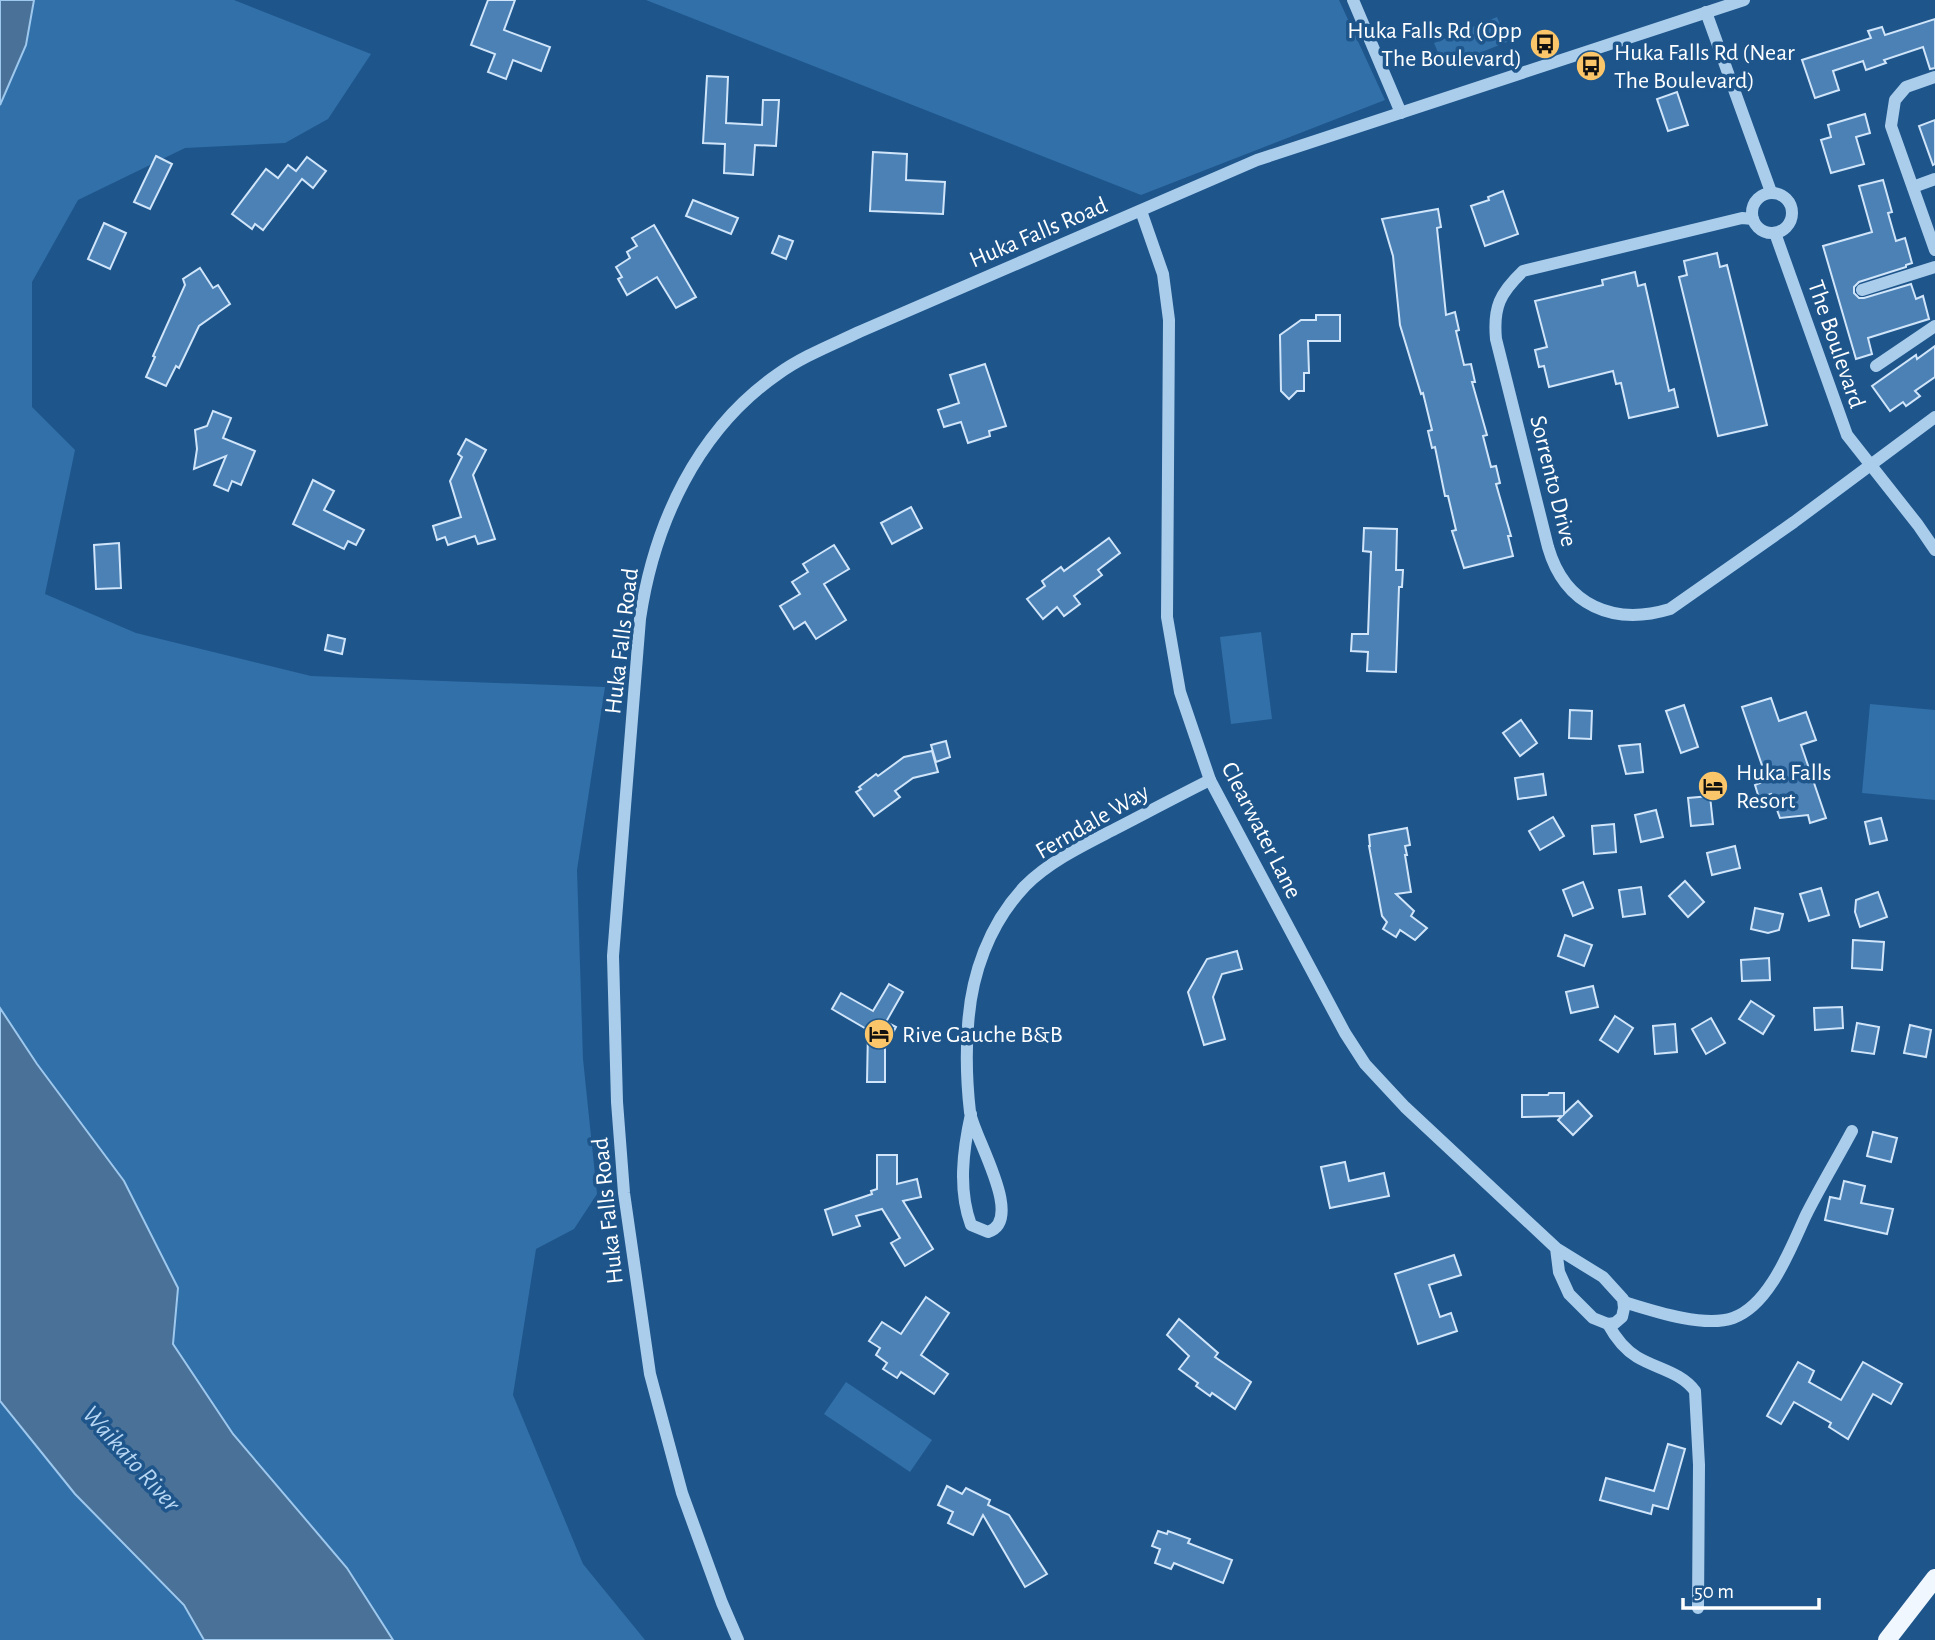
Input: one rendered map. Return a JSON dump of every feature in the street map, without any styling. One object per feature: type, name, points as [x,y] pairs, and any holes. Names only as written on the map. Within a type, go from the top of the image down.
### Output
[{"type":"main road","points":[[1887,1640],[1935,1578]]},
{"type":"street","points":[[1353,0],[1401,113]]},
{"type":"street","name":"Huka Falls Road","points":[[738,1640],[682,1493],[650,1374],[624,1193],[617,1102],[612,956],[640,619],[652,559],[665,518],[699,456],[746,400],[778,374],[810,355],[859,332],[1257,160],[1744,0]]},
{"type":"street","points":[[1706,12],[1770,192]]},
{"type":"street","points":[[1935,77],[1906,87],[1895,100],[1891,126],[1935,250]]},
{"type":"street","points":[[1913,187],[1935,179]]},
{"type":"street","points":[[1770,192],[1784,196],[1792,207],[1791,221],[1782,231],[1775,233],[1762,230],[1753,219],[1753,204],[1770,192]]},
{"type":"street","name":"Clearwater Lane","points":[[1140,211],[1163,274],[1169,320],[1167,617],[1180,692],[1210,780],[1345,1033],[1365,1064],[1405,1107],[1556,1248],[1603,1277],[1624,1302]]},
{"type":"street","name":"Sorrento Drive","points":[[1753,219],[1742,218],[1523,271],[1499,301],[1494,321],[1496,339],[1553,563],[1560,578],[1572,591],[1599,609],[1616,614],[1634,616],[1671,609],[1935,417]]},
{"type":"street","name":"The Boulevard","points":[[1775,233],[1847,435],[1934,545]]},
{"type":"street","points":[[1862,290],[1935,267]]},
{"type":"street","points":[[1876,366],[1935,326]]},
{"type":"street","name":"Ferndale Way","points":[[971,1114],[996,1178],[1002,1214],[1000,1224],[988,1232],[971,1226],[967,1213],[962,1159],[971,1114],[967,1027],[974,977],[991,936],[1026,886],[1070,852],[1210,780]]},
{"type":"street","points":[[1556,1248],[1559,1272],[1569,1294],[1593,1318],[1608,1324],[1615,1323],[1622,1317],[1624,1302],[1692,1319],[1714,1321],[1733,1318],[1746,1311],[1772,1282],[1852,1131]]},
{"type":"street","points":[[1608,1324],[1616,1338],[1636,1357],[1688,1381],[1695,1391],[1699,1453],[1699,1608]]},
{"type":"shaded area","points":[[34,0],[234,0],[371,54],[328,119],[285,143],[185,148],[78,200],[32,282],[32,407],[75,450],[45,594],[136,633],[311,676],[605,687],[577,870],[583,1059],[597,1194],[574,1229],[536,1249],[513,1395],[583,1564],[645,1640],[393,1640],[347,1568],[233,1434],[173,1344],[178,1288],[0,1008],[0,105],[26,45]]},
{"type":"shaded area","points":[[646,0],[1339,0],[1385,100],[1141,195]]},
{"type":"shaded area","points":[[1497,17],[1507,42],[1444,67],[1434,43]]},
{"type":"shaded area","points":[[1261,632],[1272,719],[1231,724],[1220,637]]},
{"type":"shaded area","points":[[1870,704],[1935,710],[1935,800],[1862,793]]},
{"type":"shaded area","points":[[846,1382],[932,1440],[910,1472],[824,1414]]},
{"type":"shaded area","points":[[0,1401],[75,1494],[184,1605],[204,1640],[0,1640]]},
{"type":"water","points":[[0,0],[34,0],[26,45],[0,105]]},
{"type":"water","name":"Waikato River","points":[[0,1008],[37,1064],[124,1181],[178,1288],[173,1344],[233,1434],[347,1568],[393,1640],[204,1640],[184,1605],[75,1494],[0,1401]]},
{"type":"building","points":[[488,0],[515,0],[504,30],[550,47],[541,71],[513,60],[506,79],[488,72],[495,54],[471,45]]},
{"type":"building","points":[[1935,19],[1935,68],[1930,69],[1923,47],[1884,60],[1886,63],[1866,70],[1863,61],[1833,71],[1839,90],[1815,98],[1802,60],[1871,38],[1868,31],[1882,27],[1885,35]]},
{"type":"building","points":[[707,76],[728,77],[726,123],[762,125],[763,100],[779,100],[776,146],[755,145],[753,175],[724,173],[725,144],[703,143]]},
{"type":"building","points":[[1677,92],[1688,125],[1668,131],[1657,99]]},
{"type":"building","points":[[1865,114],[1870,133],[1856,137],[1864,164],[1831,173],[1821,140],[1831,137],[1828,125]]},
{"type":"building","points":[[1935,120],[1935,164],[1933,165],[1919,126]]},
{"type":"building","points":[[873,152],[907,154],[906,180],[945,182],[943,214],[870,211]]},
{"type":"building","points":[[156,156],[172,164],[150,209],[134,202]]},
{"type":"building","points":[[307,157],[326,171],[313,188],[302,179],[263,230],[255,224],[252,229],[232,214],[266,169],[278,178],[288,165],[296,171]]},
{"type":"building","points":[[1883,180],[1892,212],[1888,213],[1896,241],[1905,238],[1912,263],[1859,282],[1854,287],[1854,293],[1859,298],[1864,298],[1911,284],[1916,299],[1923,296],[1929,319],[1868,338],[1872,354],[1856,359],[1823,246],[1872,232],[1859,186]]},
{"type":"building","points":[[1503,191],[1518,234],[1485,246],[1471,206],[1489,200],[1488,197]]},
{"type":"building","points":[[693,200],[738,218],[731,234],[686,216]]},
{"type":"building","points":[[1438,209],[1441,227],[1437,228],[1446,315],[1455,312],[1459,330],[1456,331],[1464,365],[1471,364],[1475,382],[1472,382],[1487,435],[1483,436],[1491,467],[1496,466],[1500,483],[1496,484],[1511,536],[1508,536],[1513,556],[1464,568],[1452,531],[1456,530],[1448,496],[1445,496],[1435,447],[1432,448],[1428,431],[1432,430],[1423,393],[1421,394],[1400,325],[1393,256],[1382,219]]},
{"type":"building","points":[[104,223],[126,233],[110,269],[88,259]]},
{"type":"building","points":[[654,225],[696,297],[676,308],[657,277],[627,295],[618,279],[622,277],[616,267],[630,258],[627,252],[637,246],[632,238]]},
{"type":"building","points":[[779,236],[793,241],[786,259],[772,253]]},
{"type":"building","points":[[1717,253],[1720,267],[1727,265],[1767,425],[1718,436],[1679,277],[1687,275],[1684,261]]},
{"type":"building","points":[[200,268],[213,288],[218,285],[230,304],[199,326],[179,368],[176,366],[166,386],[146,377],[185,285],[183,279]]},
{"type":"building","points":[[1635,272],[1638,286],[1645,284],[1669,391],[1674,389],[1678,407],[1629,418],[1621,383],[1616,384],[1613,371],[1549,387],[1544,366],[1539,367],[1535,350],[1547,347],[1535,301],[1603,285],[1602,280]]},
{"type":"building","points":[[1316,315],[1340,315],[1340,341],[1308,341],[1309,373],[1304,373],[1304,391],[1297,391],[1289,399],[1281,391],[1280,335],[1301,320],[1316,320]]},
{"type":"building","points":[[1935,346],[1935,377],[1915,391],[1920,396],[1906,406],[1903,402],[1890,411],[1872,386],[1916,355],[1917,359]]},
{"type":"building","points":[[985,364],[1006,426],[989,431],[990,436],[968,443],[961,422],[944,427],[938,410],[959,403],[950,375]]},
{"type":"building","points":[[213,411],[231,418],[223,438],[255,451],[241,485],[232,481],[228,491],[214,485],[226,456],[194,469],[197,449],[195,430],[207,426]]},
{"type":"building","points":[[466,439],[486,450],[473,475],[495,539],[478,544],[475,536],[448,545],[445,537],[437,540],[433,526],[461,517],[450,481],[462,457],[458,454]]},
{"type":"building","points":[[313,480],[334,491],[324,510],[364,530],[356,545],[348,541],[344,549],[293,524]]},
{"type":"building","points":[[911,507],[922,528],[892,544],[881,523]]},
{"type":"building","points":[[1364,528],[1397,529],[1396,570],[1403,570],[1402,587],[1399,587],[1396,672],[1367,671],[1368,652],[1351,651],[1352,634],[1368,634],[1371,552],[1363,551]]},
{"type":"building","points":[[1109,538],[1120,553],[1098,570],[1102,575],[1074,596],[1080,604],[1064,616],[1057,607],[1043,619],[1027,599],[1045,586],[1042,581],[1061,567],[1064,571]]},
{"type":"building","points":[[119,543],[121,588],[96,589],[94,545]]},
{"type":"building","points":[[834,545],[849,569],[824,584],[846,620],[816,639],[805,622],[794,629],[780,606],[800,594],[792,582],[808,572],[803,564]]},
{"type":"building","points":[[328,635],[345,639],[342,654],[325,650]]},
{"type":"building","points":[[1771,698],[1779,721],[1806,712],[1816,740],[1801,745],[1826,818],[1810,823],[1808,815],[1780,818],[1771,794],[1759,798],[1755,785],[1767,780],[1742,707]]},
{"type":"building","points":[[1684,705],[1698,747],[1681,753],[1666,711]]},
{"type":"building","points":[[1570,710],[1592,711],[1591,739],[1569,738]]},
{"type":"building","points":[[1521,720],[1537,743],[1520,756],[1503,733]]},
{"type":"building","points":[[946,741],[950,757],[936,762],[931,745]]},
{"type":"building","points":[[1640,744],[1643,772],[1626,774],[1619,746]]},
{"type":"building","points":[[932,751],[938,772],[913,778],[895,791],[900,797],[874,816],[856,792],[861,789],[859,787],[904,757]]},
{"type":"building","points":[[1543,774],[1546,795],[1518,799],[1515,778]]},
{"type":"building","points":[[1710,796],[1713,824],[1691,826],[1688,798]]},
{"type":"building","points":[[1656,810],[1663,837],[1641,842],[1635,815]]},
{"type":"building","points":[[1553,817],[1564,836],[1540,850],[1529,831]]},
{"type":"building","points":[[1881,818],[1887,840],[1870,844],[1865,822]]},
{"type":"building","points":[[1614,824],[1616,852],[1594,854],[1592,826]]},
{"type":"building","points":[[1407,828],[1410,845],[1405,846],[1405,855],[1411,892],[1396,894],[1414,911],[1411,916],[1427,928],[1415,940],[1400,930],[1396,937],[1383,929],[1387,922],[1382,916],[1369,846],[1369,835]]},
{"type":"building","points":[[1735,846],[1740,868],[1712,875],[1707,853]]},
{"type":"building","points":[[1685,881],[1704,902],[1688,917],[1669,896]]},
{"type":"building","points":[[1583,882],[1593,908],[1573,916],[1563,890]]},
{"type":"building","points":[[1641,887],[1645,914],[1623,917],[1619,890]]},
{"type":"building","points":[[1821,888],[1829,915],[1809,921],[1800,894]]},
{"type":"building","points":[[1878,892],[1887,917],[1860,927],[1855,912],[1856,900]]},
{"type":"building","points":[[1755,908],[1783,914],[1779,930],[1768,933],[1751,929]]},
{"type":"building","points":[[1565,935],[1592,945],[1584,966],[1558,956]]},
{"type":"building","points":[[1853,940],[1884,942],[1882,970],[1852,968]]},
{"type":"building","points":[[1237,951],[1242,969],[1222,974],[1213,997],[1225,1039],[1204,1045],[1188,992],[1207,959]]},
{"type":"building","points":[[1769,958],[1770,980],[1742,981],[1741,960]]},
{"type":"building","points":[[889,984],[903,992],[886,1022],[896,1027],[885,1048],[885,1082],[867,1082],[868,1030],[832,1009],[841,993],[873,1011]]},
{"type":"building","points":[[1593,986],[1598,1007],[1571,1013],[1566,992]]},
{"type":"building","points":[[1751,1001],[1774,1016],[1763,1034],[1739,1019]]},
{"type":"building","points":[[1842,1007],[1843,1028],[1815,1030],[1814,1008]]},
{"type":"building","points":[[1615,1016],[1633,1028],[1618,1052],[1600,1040]]},
{"type":"building","points":[[1711,1018],[1725,1043],[1706,1054],[1692,1029]]},
{"type":"building","points":[[1857,1023],[1879,1027],[1874,1054],[1852,1051]]},
{"type":"building","points":[[1675,1024],[1677,1052],[1655,1054],[1653,1026]]},
{"type":"building","points":[[1910,1025],[1931,1030],[1926,1057],[1904,1053]]},
{"type":"building","points":[[1564,1093],[1564,1114],[1578,1101],[1592,1116],[1573,1135],[1558,1120],[1562,1116],[1522,1117],[1522,1095]]},
{"type":"building","points":[[1873,1132],[1897,1138],[1891,1162],[1867,1156]]},
{"type":"building","points":[[877,1155],[897,1155],[897,1184],[917,1179],[921,1197],[903,1201],[933,1249],[905,1266],[891,1243],[900,1238],[882,1209],[856,1216],[860,1226],[833,1235],[825,1210],[872,1194],[871,1191],[877,1189]]},
{"type":"building","points":[[1345,1162],[1349,1181],[1384,1173],[1389,1196],[1330,1208],[1321,1167]]},
{"type":"building","points":[[1844,1181],[1865,1186],[1861,1203],[1893,1209],[1887,1234],[1825,1220],[1830,1197],[1840,1199]]},
{"type":"building","points":[[1454,1255],[1461,1275],[1429,1285],[1440,1317],[1451,1313],[1457,1331],[1418,1344],[1395,1274]]},
{"type":"building","points":[[926,1297],[949,1313],[921,1355],[948,1374],[934,1394],[901,1372],[897,1378],[883,1369],[887,1363],[876,1355],[880,1348],[869,1341],[882,1322],[901,1334]]},
{"type":"building","points":[[1179,1319],[1218,1353],[1215,1357],[1251,1382],[1235,1409],[1196,1386],[1198,1383],[1179,1369],[1189,1356],[1167,1335]]},
{"type":"building","points":[[1798,1362],[1814,1371],[1809,1382],[1841,1400],[1863,1362],[1902,1384],[1891,1404],[1873,1394],[1848,1439],[1829,1427],[1831,1423],[1794,1402],[1781,1424],[1767,1416]]},
{"type":"building","points":[[1668,1444],[1685,1449],[1668,1509],[1653,1505],[1651,1514],[1600,1500],[1606,1478],[1654,1491]]},
{"type":"building","points":[[947,1486],[962,1494],[966,1488],[990,1500],[988,1505],[1009,1515],[1047,1574],[1025,1587],[983,1515],[973,1535],[948,1523],[953,1512],[938,1505]]},
{"type":"building","points":[[1158,1531],[1167,1534],[1168,1531],[1190,1539],[1188,1543],[1232,1560],[1223,1583],[1174,1563],[1171,1569],[1155,1563],[1160,1549],[1152,1546]]},
{"type":"place","name":"Huka Falls Rd (Opp The Boulevard)","points":[[1545,44]]},
{"type":"place","name":"Huka Falls Rd (Near The Boulevard)","points":[[1591,66]]},
{"type":"place","name":"Huka Falls Resort","points":[[1713,786]]},
{"type":"place","name":"Rive Gauche B&B","points":[[879,1034]]}]
